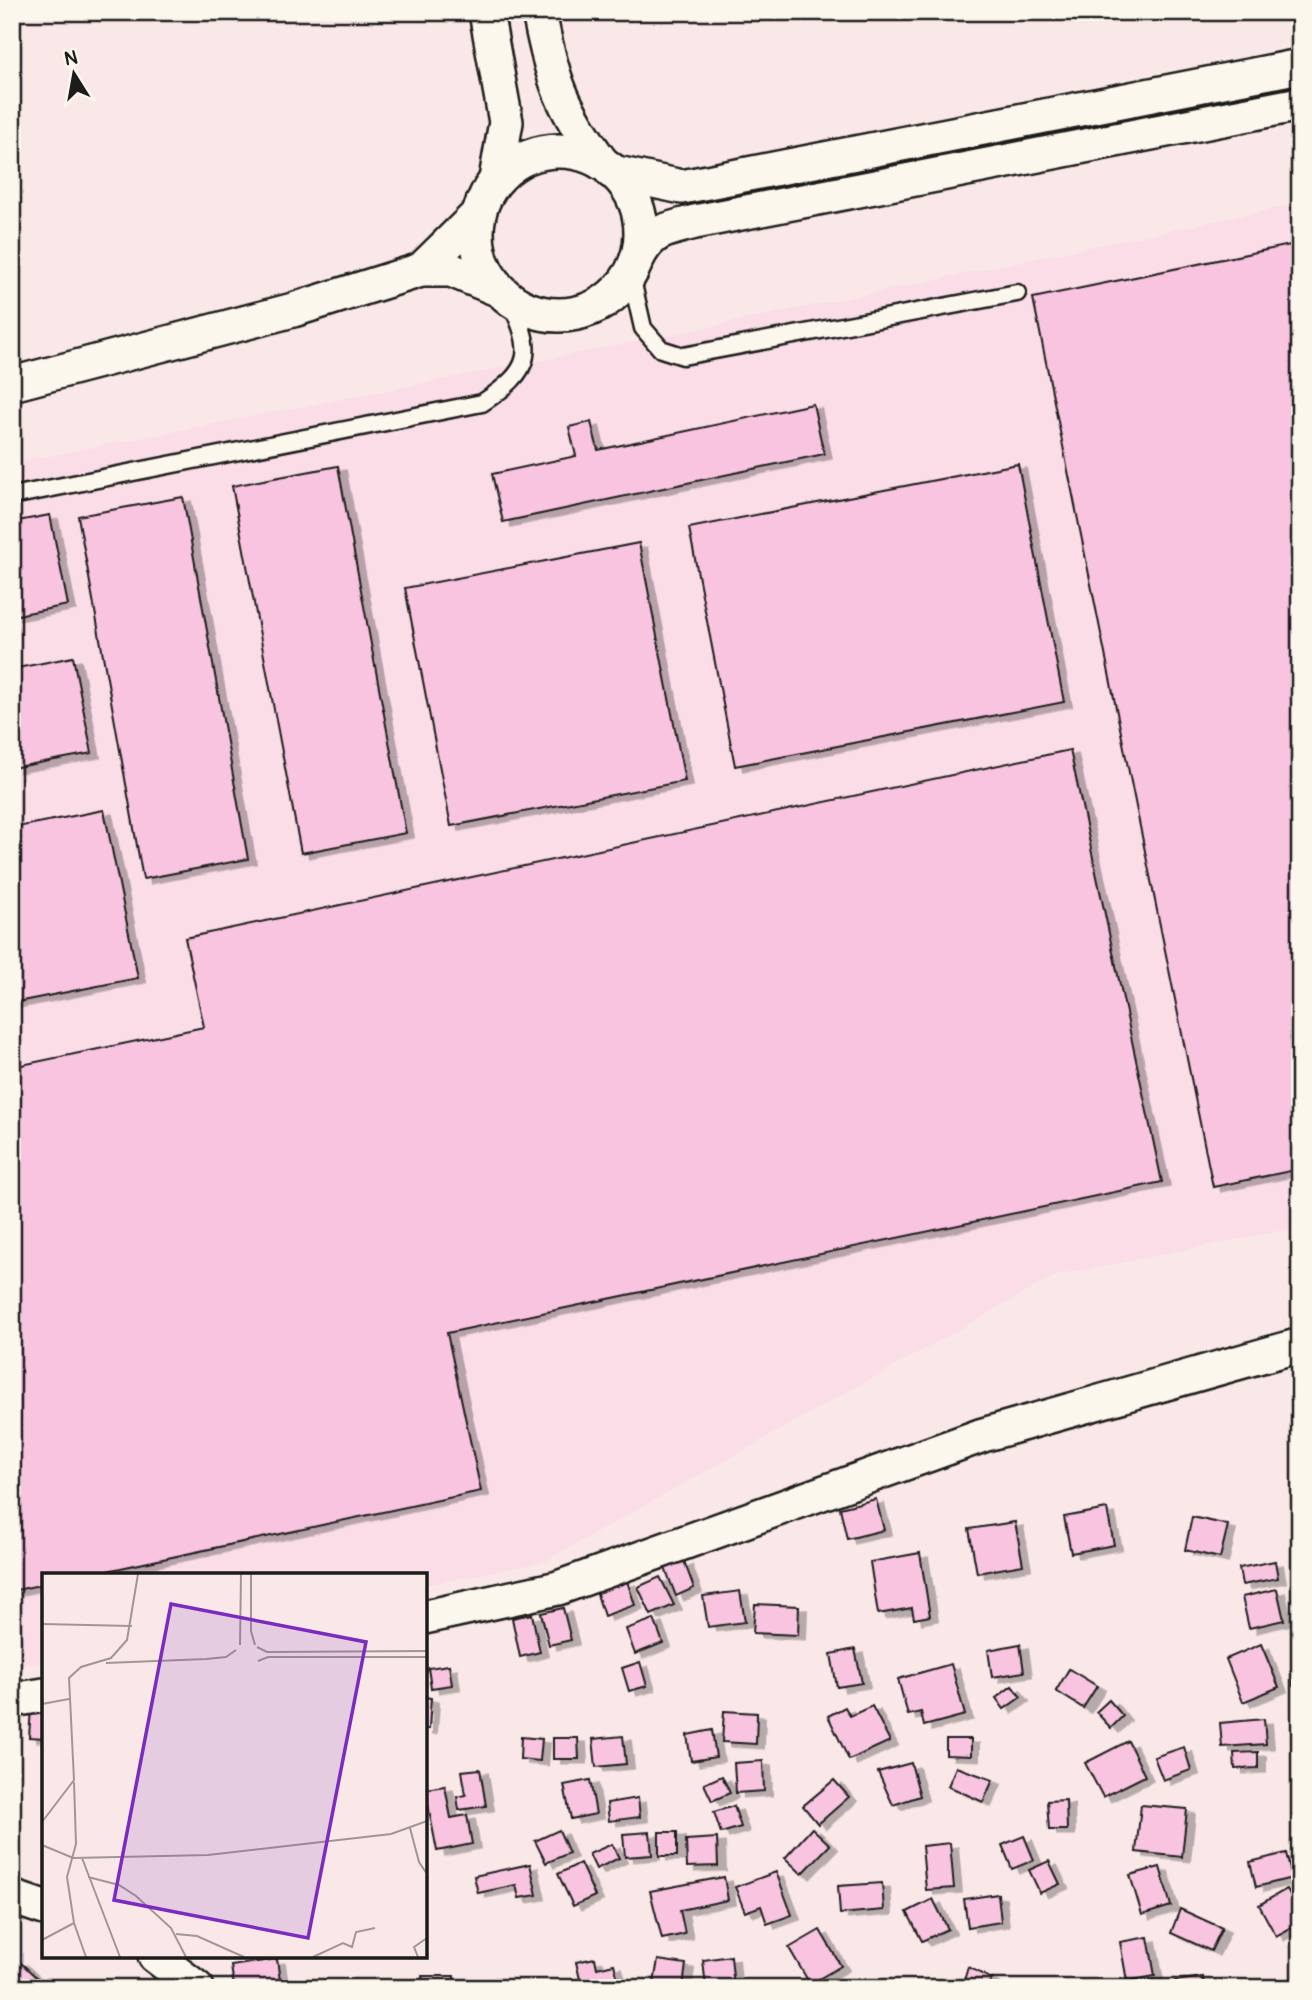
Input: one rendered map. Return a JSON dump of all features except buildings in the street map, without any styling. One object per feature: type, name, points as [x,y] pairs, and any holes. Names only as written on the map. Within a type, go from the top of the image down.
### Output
[{"type":"street","points":[[421,270],[478,214],[495,179],[506,122],[486,12]]},
{"type":"street","points":[[539,12],[551,71],[563,104],[607,167],[633,197],[641,225],[634,265]]},
{"type":"street","points":[[495,179],[525,158],[547,151],[587,156],[607,167],[682,187],[1300,66]]},
{"type":"street","points":[[12,384],[293,310],[421,270],[451,270],[503,293],[526,309],[557,316],[593,308],[621,288],[646,241],[661,231],[695,222],[1300,104]]},
{"type":"street","points":[[478,214],[478,253],[503,293]]},
{"type":"street","points":[[427,1617],[558,1588],[983,1435],[1300,1345]]},
{"type":"street","points":[[12,1700],[42,1695]]},
{"type":"street","points":[[12,1897],[42,1907]]},
{"type":"street","points":[[158,1958],[197,1988]]},
{"type":"lane","points":[[634,265],[643,328],[661,349],[683,356],[1017,293]]},
{"type":"lane","points":[[12,496],[482,403],[510,384],[526,356],[525,332],[503,293]]},
{"type":"shaded area","points":[[1300,203],[1300,1227],[1055,1276],[544,1562],[427,1585],[427,1573],[42,1573],[42,1661],[12,1667],[12,463],[676,334]]}]
